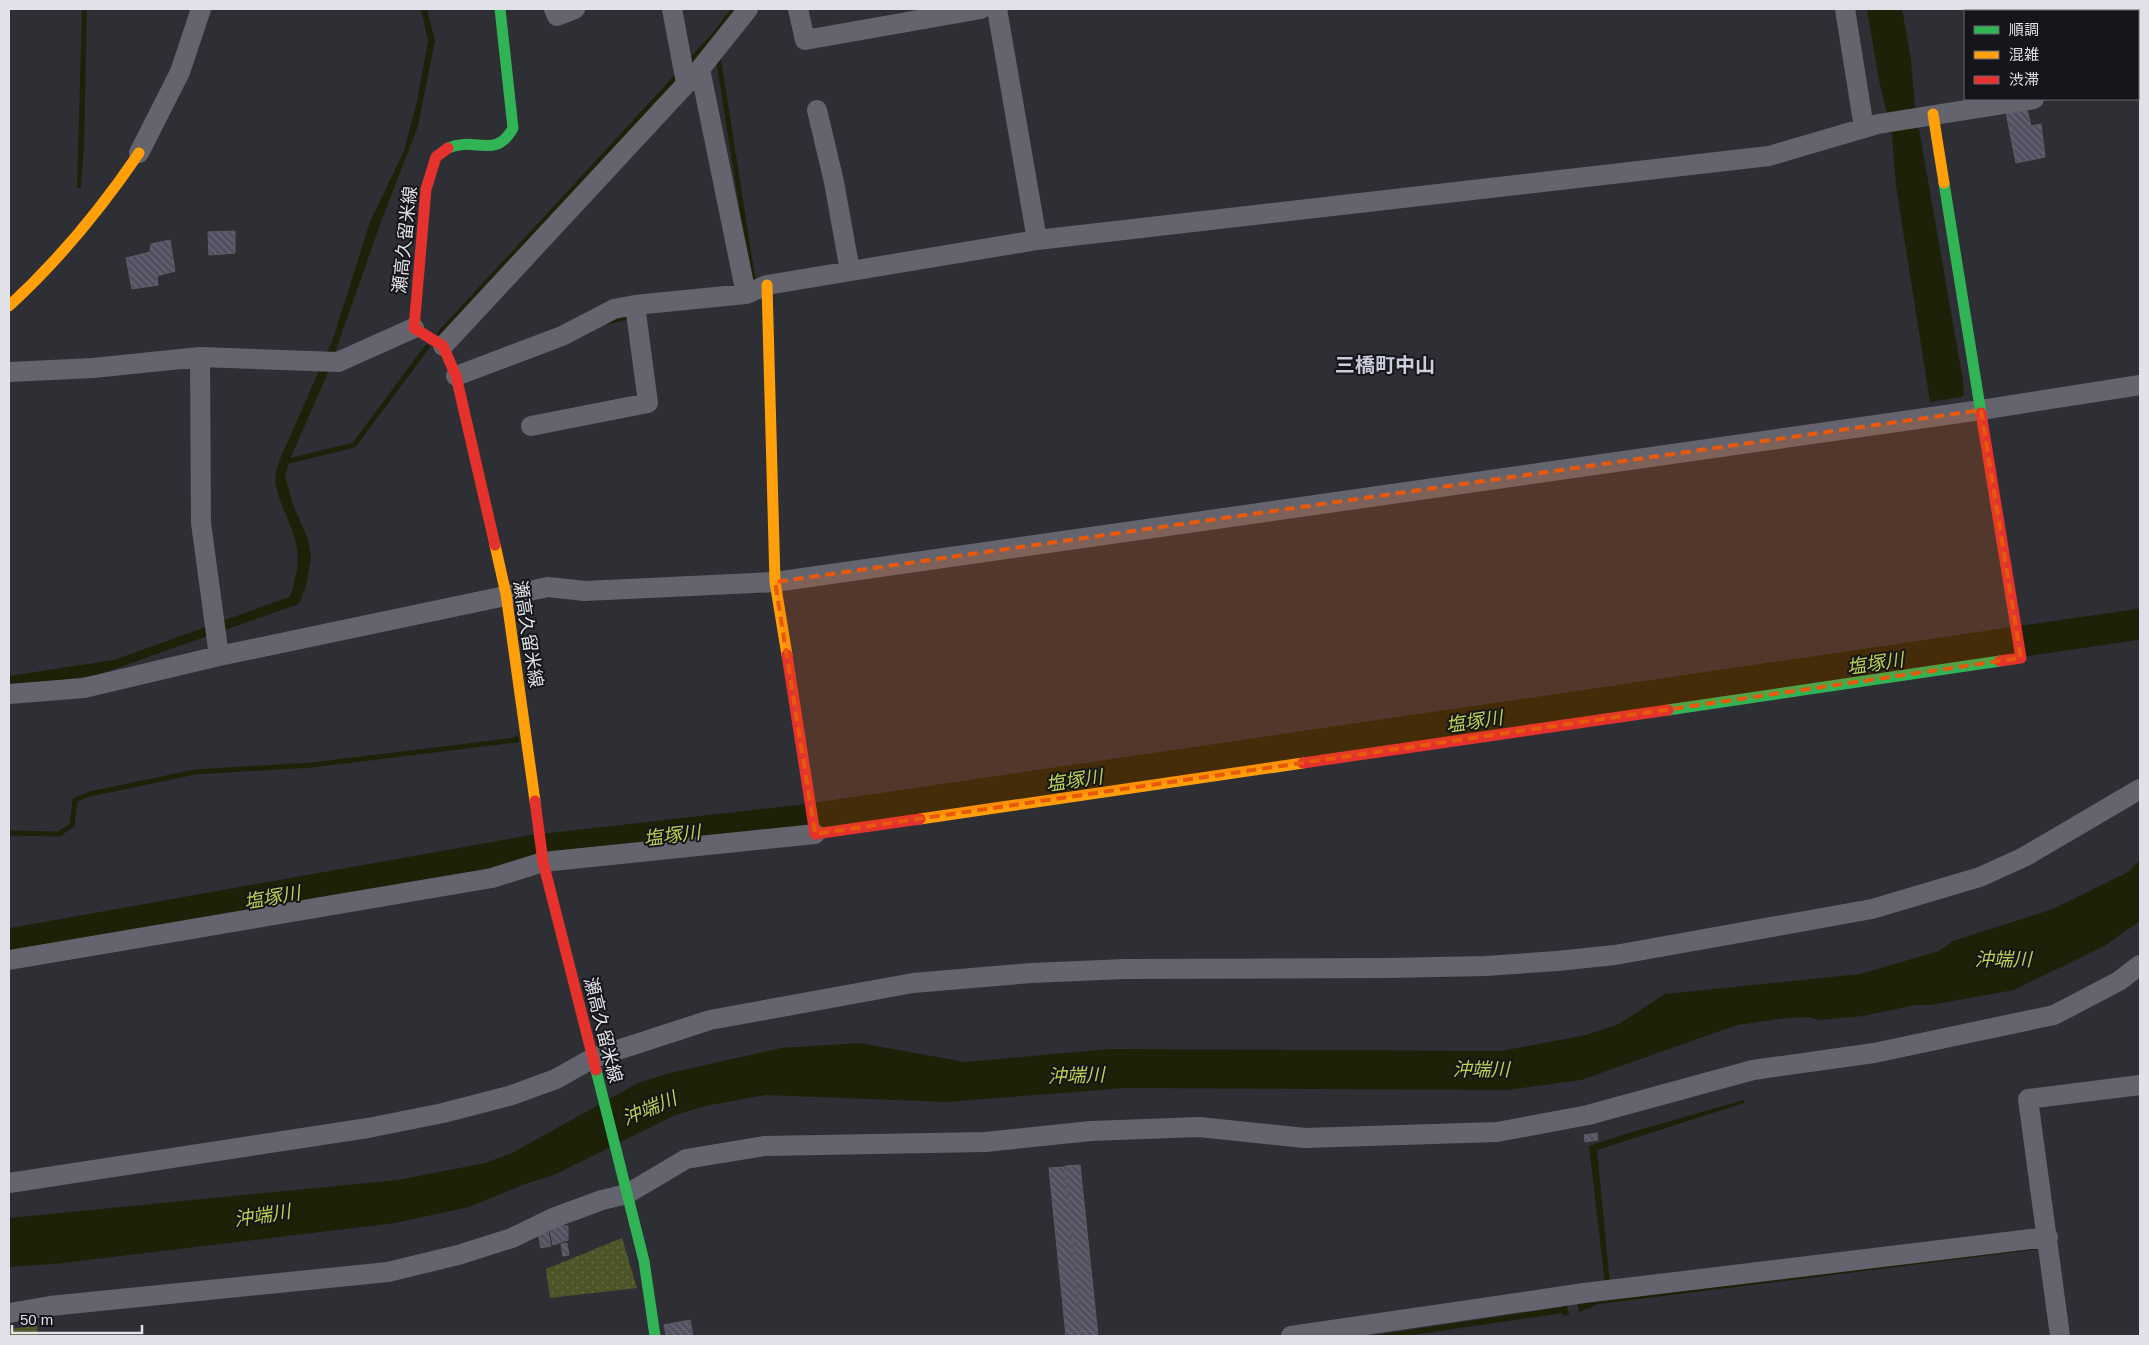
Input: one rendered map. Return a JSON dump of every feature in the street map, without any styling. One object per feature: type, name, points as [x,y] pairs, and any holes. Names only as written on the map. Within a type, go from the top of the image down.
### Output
[{"type":"street","points":[[9,306],[69,248],[103,206],[139,153],[180,72],[201,9]]},
{"type":"street","name":"瀬高久留米線","points":[[500,9],[513,128],[507,139],[499,145],[457,144],[444,150],[436,157],[426,189],[430,338],[456,376],[506,594],[543,862],[644,1261],[655,1336]]},
{"type":"street","points":[[554,9],[557,16],[575,9]]},
{"type":"street","points":[[672,9],[686,83]]},
{"type":"street","points":[[9,372],[93,368],[200,357],[328,362],[430,338],[700,69],[748,9]]},
{"type":"street","points":[[798,9],[806,40],[980,9]]},
{"type":"street","points":[[996,9],[1037,240]]},
{"type":"street","points":[[1845,9],[1871,126]]},
{"type":"street","points":[[700,69],[746,294]]},
{"type":"street","points":[[456,376],[562,336],[614,309],[635,305],[746,294],[767,285],[1037,240],[1770,156],[1871,126],[2028,100]]},
{"type":"street","points":[[817,110],[834,182],[850,271]]},
{"type":"street","points":[[9,960],[492,878],[543,862],[815,834],[2021,658],[1981,410],[1926,116]]},
{"type":"street","points":[[767,285],[775,582],[815,834]]},
{"type":"street","points":[[531,426],[648,403],[635,305]]},
{"type":"street","points":[[200,357],[202,523],[219,656]]},
{"type":"street","points":[[9,694],[84,688],[219,656],[506,594],[548,587],[585,591],[775,582],[1981,410],[2140,385]]},
{"type":"street","points":[[9,1183],[358,1129],[443,1113],[510,1096],[556,1080],[710,1020],[913,983],[1031,973],[1126,969],[1486,966],[1615,955],[1872,909],[1980,877],[2024,856],[2140,789]]},
{"type":"street","points":[[9,1313],[50,1306],[388,1272],[458,1255],[512,1238],[553,1218],[602,1200],[686,1160],[764,1146],[985,1142],[1091,1131],[1199,1127],[1305,1138],[1497,1132],[1588,1115],[1753,1070],[1874,1053],[2054,1016],[2120,981],[2140,965]]},
{"type":"street","points":[[2060,1336],[2028,1099],[2140,1085]]},
{"type":"street","points":[[1291,1336],[1584,1293],[2048,1237]]},
{"type":"highlighted area","points":[[1981,410],[2021,658],[815,834],[775,582]]},
{"type":"green space","points":[[622,1238],[637,1288],[550,1298],[546,1269]]},
{"type":"green space","points":[[37,1326],[38,1336],[9,1336],[9,1329]]},
{"type":"water","points":[[82,9],[87,9],[84,146],[81,188],[77,188]]},
{"type":"water","points":[[421,9],[427,9],[435,41],[418,126],[381,222],[327,375],[290,459],[285,476],[293,505],[308,539],[311,557],[306,586],[299,604],[97,675],[9,687],[9,676],[114,660],[289,597],[293,589],[297,552],[292,531],[276,486],[276,472],[333,339],[370,222],[404,151],[417,101],[428,41]]},
{"type":"water","points":[[1867,9],[1902,9],[1911,60],[1915,106],[1963,381],[1964,395],[1961,397],[1930,402],[1896,186],[1892,136],[1879,80]]},
{"type":"water","name":"沖端川","points":[[2140,860],[2140,921],[2106,945],[2014,990],[1931,1005],[1915,1005],[1863,1016],[1819,1020],[1809,1017],[1787,1018],[1737,1025],[1581,1080],[1507,1090],[1124,1088],[947,1102],[765,1095],[705,1106],[673,1116],[554,1175],[525,1184],[469,1207],[395,1223],[54,1264],[9,1267],[9,1218],[398,1180],[485,1163],[512,1153],[638,1083],[670,1073],[781,1048],[860,1043],[965,1062],[1109,1049],[1501,1051],[1586,1035],[1619,1024],[1665,994],[1860,974],[1939,951],[1953,941],[2053,909],[2128,872]]},
{"type":"water","points":[[1744,1100],[1744,1103],[1597,1150],[1610,1284],[1605,1284],[1589,1146]]},
{"type":"water","points":[[2056,1245],[2056,1247],[1599,1304],[1579,1312],[1577,1302]]},
{"type":"water","points":[[1562,1305],[1567,1305],[1569,1315],[1563,1316],[1562,1313],[1407,1336],[1369,1336],[1562,1307]]},
{"type":"building","points":[[2027,109],[2031,126],[2041,124],[2045,157],[2016,163],[2006,112]]},
{"type":"building","points":[[235,231],[235,253],[209,255],[208,232]]},
{"type":"building","points":[[170,240],[175,271],[157,276],[158,285],[132,289],[126,258],[150,252],[151,244]]},
{"type":"building","points":[[1597,1133],[1598,1140],[1585,1142],[1584,1135]]},
{"type":"building","points":[[1080,1165],[1098,1336],[1082,1336],[1065,1166]]},
{"type":"building","points":[[1064,1167],[1081,1336],[1066,1336],[1049,1168]]},
{"type":"building","points":[[563,1223],[564,1226],[568,1226],[568,1240],[553,1245],[549,1226]]},
{"type":"building","points":[[548,1231],[551,1246],[541,1248],[538,1233]]},
{"type":"building","points":[[567,1243],[569,1255],[563,1256],[561,1244]]},
{"type":"building","points":[[690,1320],[693,1336],[666,1336],[664,1325]]},
{"type":"waterway","points":[[687,65],[734,9]]},
{"type":"waterway","points":[[718,56],[753,280]]},
{"type":"waterway","points":[[440,333],[680,73]]},
{"type":"waterway","points":[[608,322],[629,316]]},
{"type":"waterway","points":[[285,462],[354,445],[427,347]]},
{"type":"waterway","name":"塩塚川","points":[[9,944],[529,851],[803,820],[2140,624]]},
{"type":"waterway","points":[[9,833],[59,834],[72,825],[75,800],[90,794],[195,772],[312,765],[517,740],[516,738]]},
{"type":"traffic: fast","points":[[448,148],[467,144],[484,146],[499,143],[506,138],[513,128],[500,9]]},
{"type":"traffic: fast","points":[[1944,183],[1981,413]]},
{"type":"traffic: fast","points":[[1668,710],[2000,661]]},
{"type":"traffic: fast","points":[[596,1070],[644,1261],[655,1336]]},
{"type":"traffic: slow","points":[[1933,114],[1944,183]]},
{"type":"traffic: slow","points":[[9,306],[62,252],[110,194],[139,153]]},
{"type":"traffic: slow","points":[[767,285],[775,582],[787,655]]},
{"type":"traffic: slow","points":[[495,545],[506,594],[535,801]]},
{"type":"traffic: slow","points":[[920,819],[1303,763]]},
{"type":"traffic: jam","points":[[448,148],[436,157],[426,189],[414,328],[443,346],[456,376],[495,545]]},
{"type":"traffic: jam","points":[[1981,413],[2021,658],[2000,661]]},
{"type":"traffic: jam","points":[[787,655],[815,834],[920,819]]},
{"type":"traffic: jam","points":[[1303,763],[1668,710]]},
{"type":"traffic: jam","points":[[535,801],[543,862],[596,1070]]},
{"type":"district","name":"三橋町中山","points":[[1385,365]]}]
